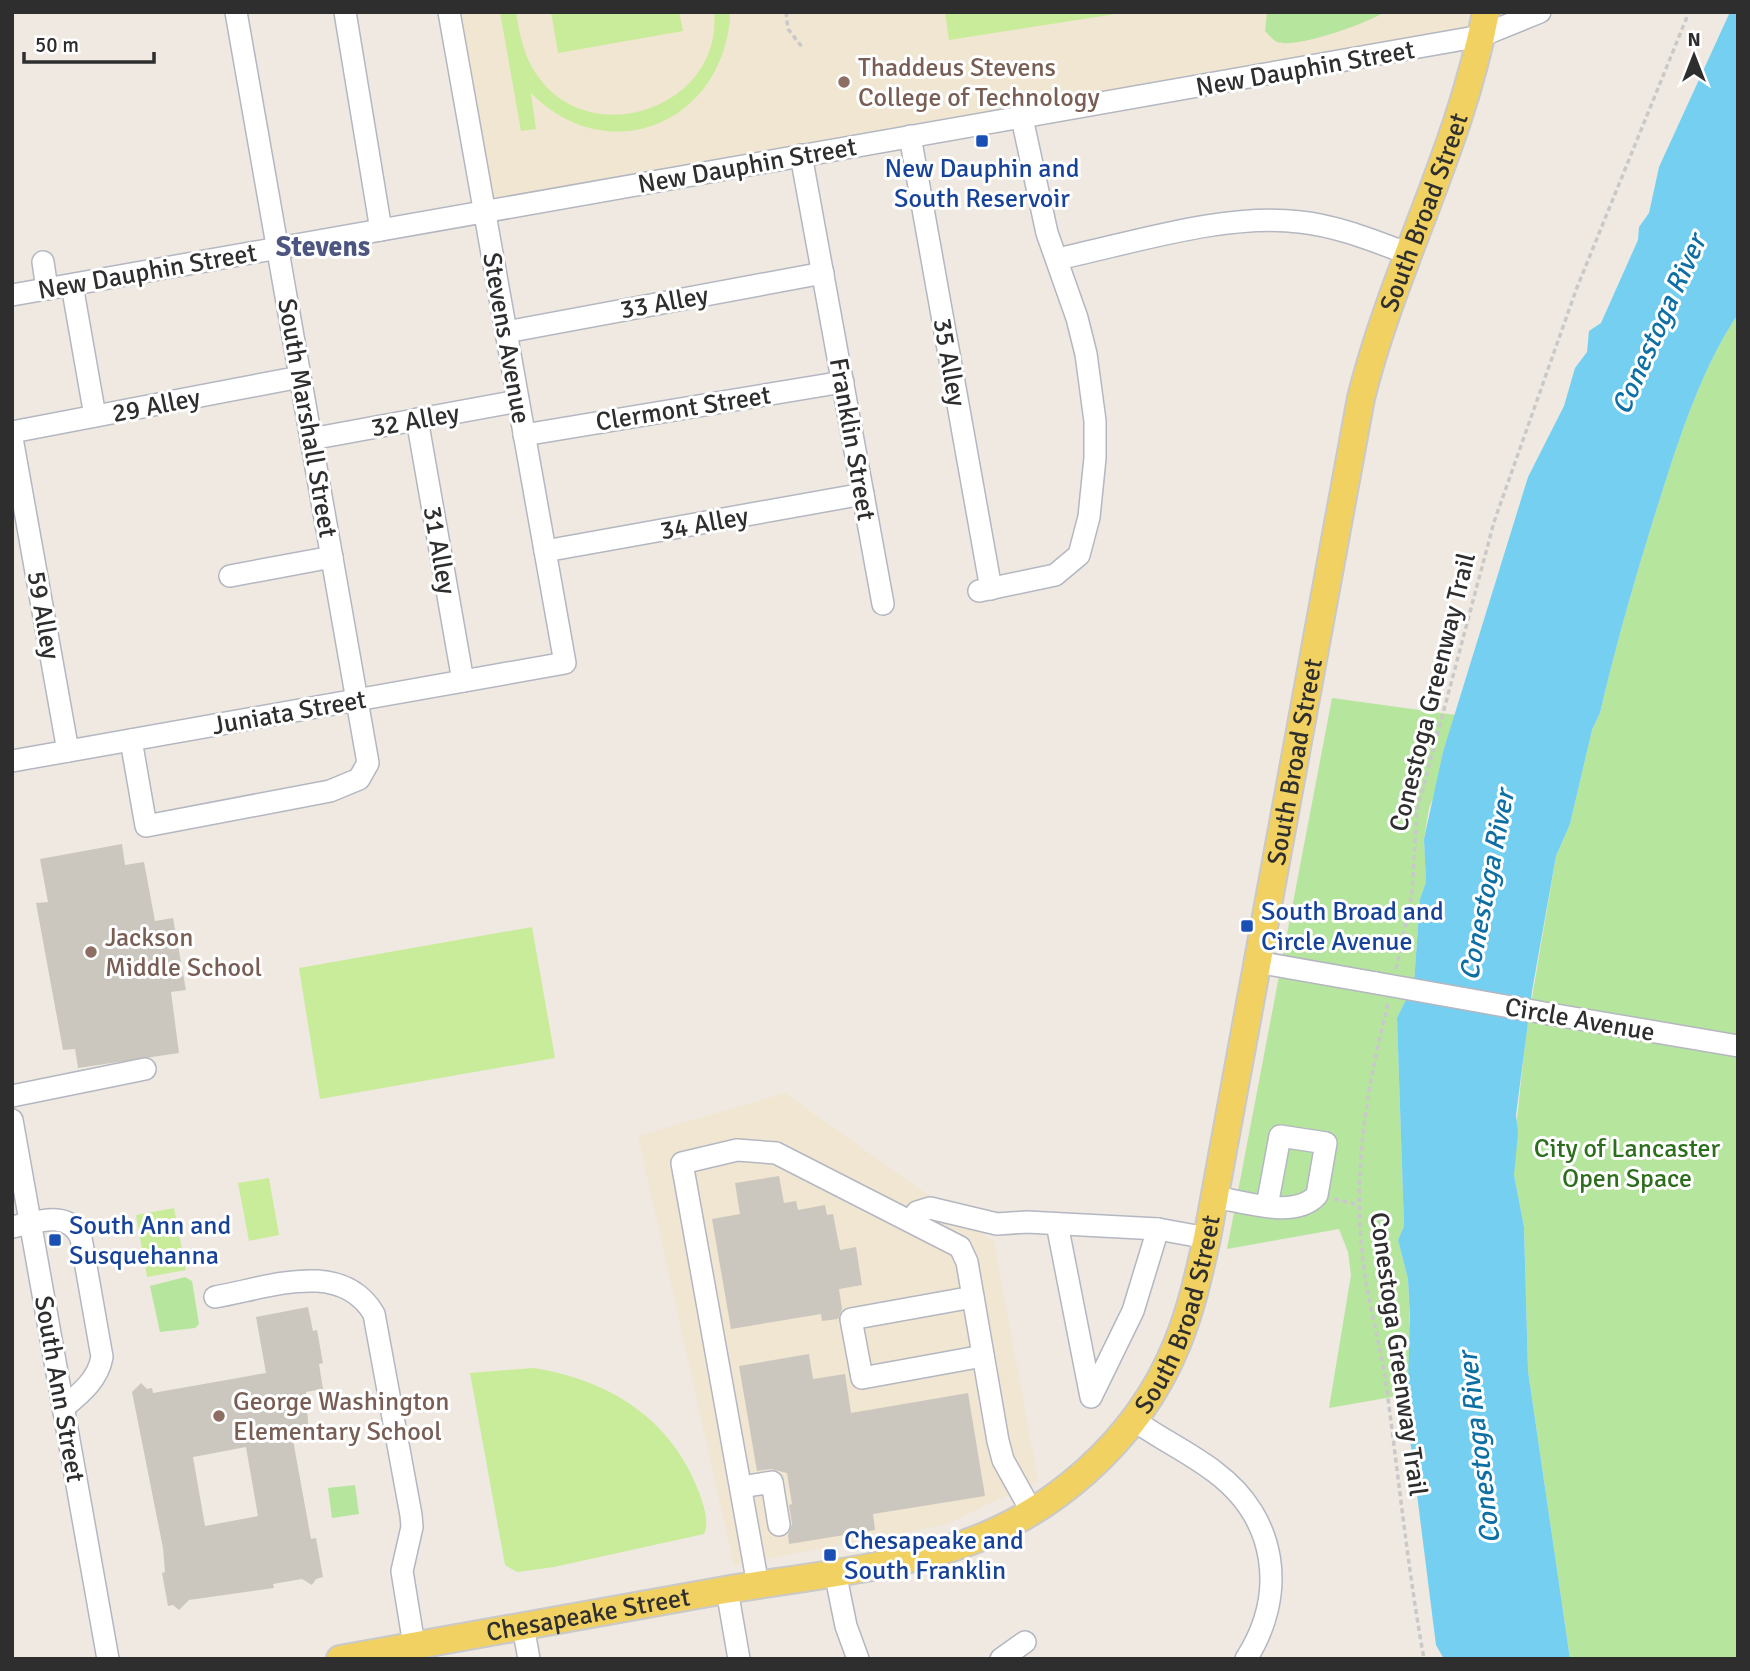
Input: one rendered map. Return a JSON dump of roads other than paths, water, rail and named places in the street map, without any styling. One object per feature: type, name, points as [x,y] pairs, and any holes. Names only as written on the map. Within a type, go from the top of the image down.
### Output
[{"type":"main road","name":"South Broad Street","points":[[835,1572],[950,1548],[1032,1512],[1089,1469],[1134,1420],[1162,1376],[1177,1344],[1191,1307],[1207,1238],[1354,431],[1377,340],[1446,160],[1483,24]]},
{"type":"main road","name":"Chesapeake Street","points":[[340,1659],[835,1572]]},
{"type":"street","name":"South Marshall Street","points":[[131,740],[146,826],[349,785],[359,779],[368,763],[236,12]]},
{"type":"street","points":[[345,12],[381,230]]},
{"type":"street","name":"Stevens Avenue","points":[[449,12],[565,663]]},
{"type":"street","name":"New Dauphin Street","points":[[12,295],[1022,118],[1541,12]]},
{"type":"street","points":[[1022,118],[1036,192],[1057,259],[1227,223],[1267,220],[1301,222],[1336,229],[1409,254]]},
{"type":"street","name":"35 Alley","points":[[910,136],[985,590],[1055,575],[1079,555],[1085,541],[1095,458],[1095,421],[1086,354],[1057,259]]},
{"type":"street","name":"Franklin Street","points":[[801,155],[883,604]]},
{"type":"street","points":[[43,262],[47,289]]},
{"type":"street","name":"33 Alley","points":[[506,332],[823,273]]},
{"type":"street","points":[[72,285],[95,416]]},
{"type":"street","name":"29 Alley","points":[[12,432],[300,377]]},
{"type":"street","name":"Clermont Street","points":[[524,435],[843,382]]},
{"type":"street","name":"32 Alley","points":[[312,439],[518,401]]},
{"type":"street","name":"31 Alley","points":[[417,419],[463,681]]},
{"type":"street","name":"59 Alley","points":[[12,438],[68,751]]},
{"type":"street","name":"34 Alley","points":[[545,551],[863,495]]},
{"type":"street","points":[[230,576],[332,557]]},
{"type":"street","name":"Juniata Street","points":[[12,761],[565,663]]},
{"type":"street","name":"Circle Avenue","points":[[1257,962],[1383,989],[1738,1046]]},
{"type":"street","points":[[12,1096],[145,1069]]},
{"type":"street","name":"South Ann Street","points":[[12,1120],[21,1225],[63,1408],[108,1659]]},
{"type":"street","points":[[758,1586],[682,1163],[737,1150],[776,1153],[960,1247],[967,1262],[1003,1460],[1032,1512]]},
{"type":"street","points":[[1214,1198],[1267,1206]]},
{"type":"street","points":[[911,1221],[916,1212],[930,1208],[997,1224],[1056,1223],[1158,1229],[1207,1238]]},
{"type":"street","points":[[21,1225],[66,1220],[78,1231],[101,1347],[100,1367],[92,1381],[63,1408]]},
{"type":"street","points":[[1056,1223],[1091,1397],[1133,1311],[1158,1229]]},
{"type":"street","points":[[215,1297],[326,1280],[354,1289],[374,1314],[411,1515],[412,1527],[402,1571],[414,1645]]},
{"type":"street","points":[[973,1297],[851,1319],[862,1378],[983,1356]]},
{"type":"street","points":[[1134,1420],[1216,1472],[1237,1492],[1262,1531],[1269,1555],[1272,1597],[1268,1616],[1246,1659]]},
{"type":"street","points":[[741,1487],[772,1482],[779,1525]]},
{"type":"street","points":[[835,1572],[846,1626],[858,1659]]},
{"type":"street","points":[[727,1590],[739,1659]]},
{"type":"street","points":[[523,1626],[529,1659]]},
{"type":"street","points":[[1001,1659],[1025,1642]]},
{"type":"water","name":"Conestoga River","points":[[1730,12],[1738,12],[1738,314],[1705,375],[1671,464],[1646,542],[1600,713],[1592,730],[1570,824],[1556,856],[1532,991],[1516,1115],[1518,1133],[1514,1175],[1524,1227],[1528,1371],[1570,1659],[1444,1659],[1436,1645],[1407,1415],[1410,1319],[1408,1279],[1398,1240],[1404,1226],[1397,1018],[1414,983],[1420,899],[1426,882],[1424,839],[1443,752],[1528,477],[1564,406],[1575,368],[1587,352],[1589,331],[1601,323],[1638,240],[1639,227],[1649,213],[1659,167]]},
{"type":"place","name":"Thaddeus Stevens College of Technology","points":[[844,82]]},
{"type":"place","name":"New Dauphin and South Reservoir","points":[[982,141]]},
{"type":"place","name":"South Broad and Circle Avenue","points":[[1247,926]]},
{"type":"place","name":"Jackson Middle School","points":[[91,952]]},
{"type":"place","name":"South Ann and Susquehanna","points":[[55,1240]]},
{"type":"place","name":"George Washington Elementary School","points":[[219,1416]]},
{"type":"place","name":"Chesapeake and South Franklin","points":[[830,1555]]},
{"type":"district","name":"Stevens","points":[[323,246]]},
{"type":"park label","name":"City of Lancaster Open Space","points":[[1627,1163]]}]
